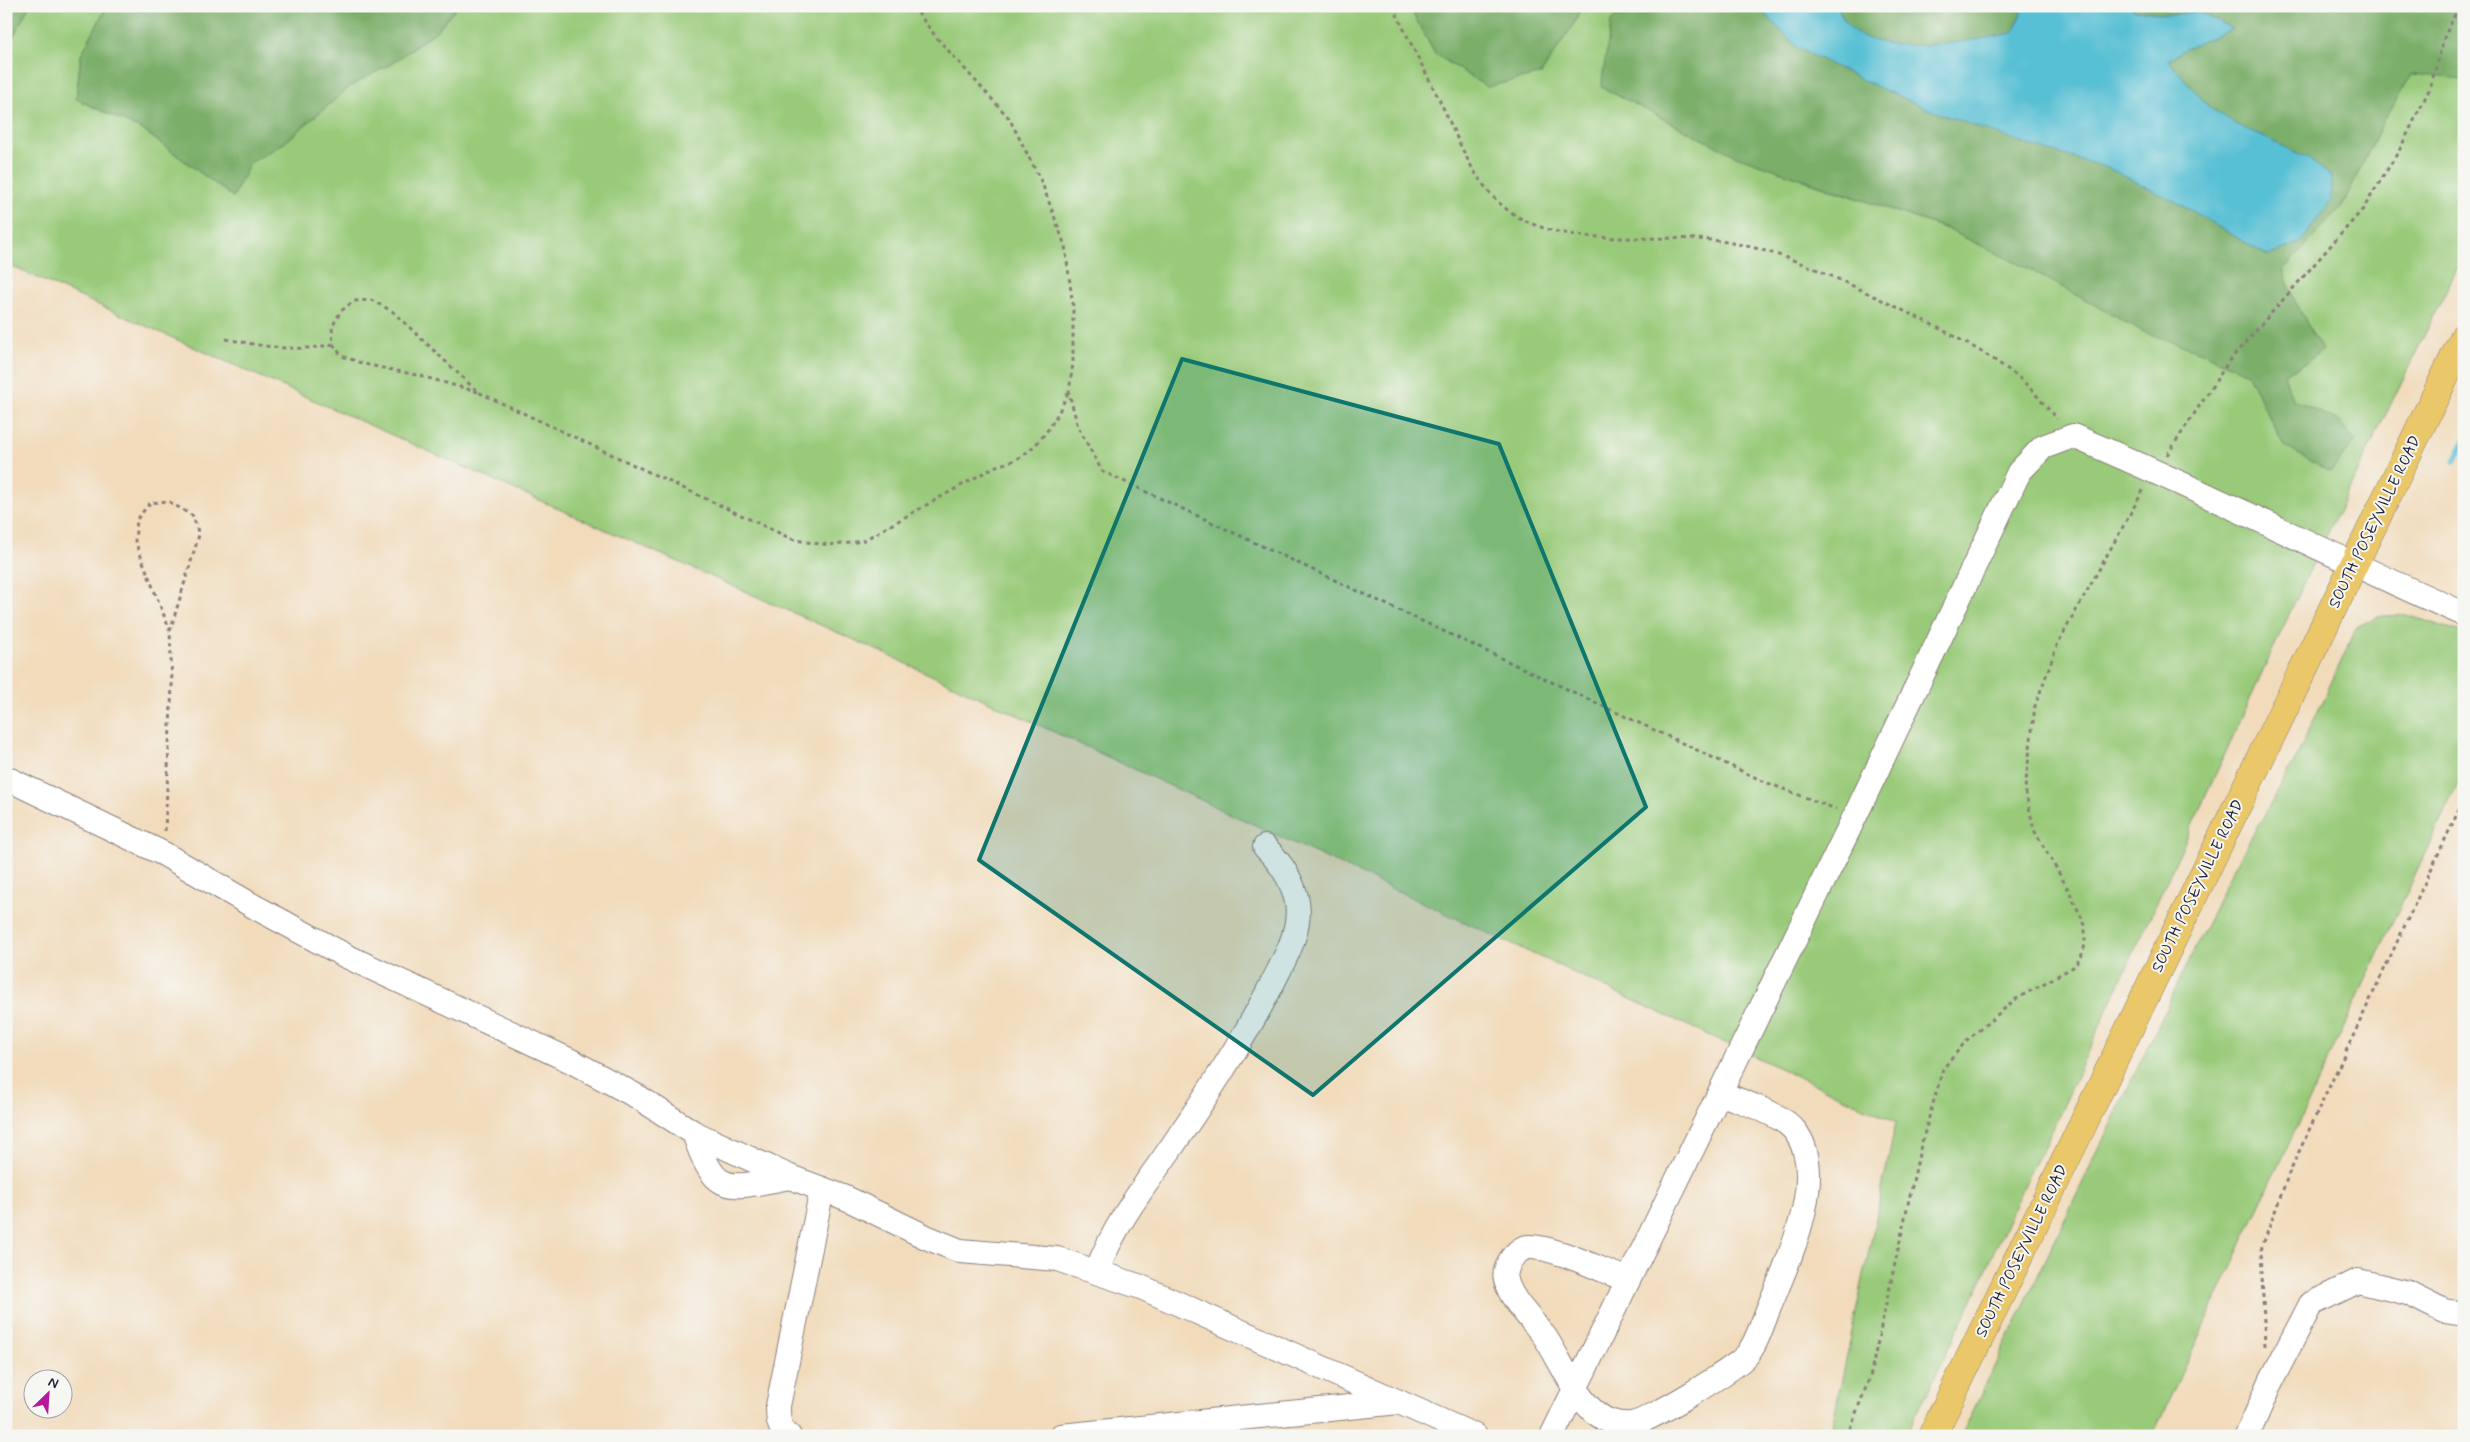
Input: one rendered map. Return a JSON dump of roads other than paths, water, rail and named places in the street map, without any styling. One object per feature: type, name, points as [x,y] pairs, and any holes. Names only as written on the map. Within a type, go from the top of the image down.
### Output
[{"type":"main road","name":"SOUTH POSEYVILLE ROAD","points":[[1932,1436],[2464,337]]},
{"type":"street","points":[[1552,1436],[1856,814],[2019,472],[2042,447],[2073,436],[2155,470],[2354,566],[2464,614]]},
{"type":"street","points":[[6,778],[164,854],[309,937],[392,979],[570,1061],[638,1097],[694,1133],[790,1177],[960,1251],[1057,1259],[1141,1287],[1475,1436]]},
{"type":"street","points":[[1097,1271],[1107,1243],[1121,1218],[1210,1091],[1259,1010],[1286,956],[1296,925],[1297,902],[1291,882],[1279,861],[1265,847]]},
{"type":"street","points":[[1628,1280],[1548,1250],[1528,1247],[1516,1252],[1507,1266],[1505,1279],[1512,1294],[1546,1338],[1575,1388],[1596,1413],[1619,1424],[1634,1424],[1654,1417],[1746,1356],[1788,1261],[1802,1218],[1808,1177],[1804,1147],[1794,1130],[1782,1121],[1720,1093]]},
{"type":"street","points":[[694,1133],[708,1170],[715,1178],[724,1183],[740,1186],[790,1177]]},
{"type":"street","points":[[789,1436],[784,1433],[778,1421],[778,1406],[822,1190]]},
{"type":"street","points":[[2247,1436],[2271,1381],[2311,1304],[2358,1281],[2408,1293],[2444,1311],[2464,1314]]},
{"type":"street","points":[[1061,1436],[1143,1426],[1307,1413],[1399,1402]]},
{"type":"water","points":[[1762,6],[1838,6],[1844,20],[1858,33],[1876,41],[1899,45],[1949,43],[2013,33],[2021,14],[2018,6],[2128,6],[2136,10],[2175,15],[2197,11],[2233,29],[2186,48],[2168,60],[2207,105],[2236,124],[2306,157],[2331,176],[2331,200],[2302,241],[2268,256],[2182,205],[2108,168],[2025,144],[1933,111],[1862,80],[1798,48],[1763,12]]},
{"type":"waterway","points":[[2454,461],[2464,441]]}]
